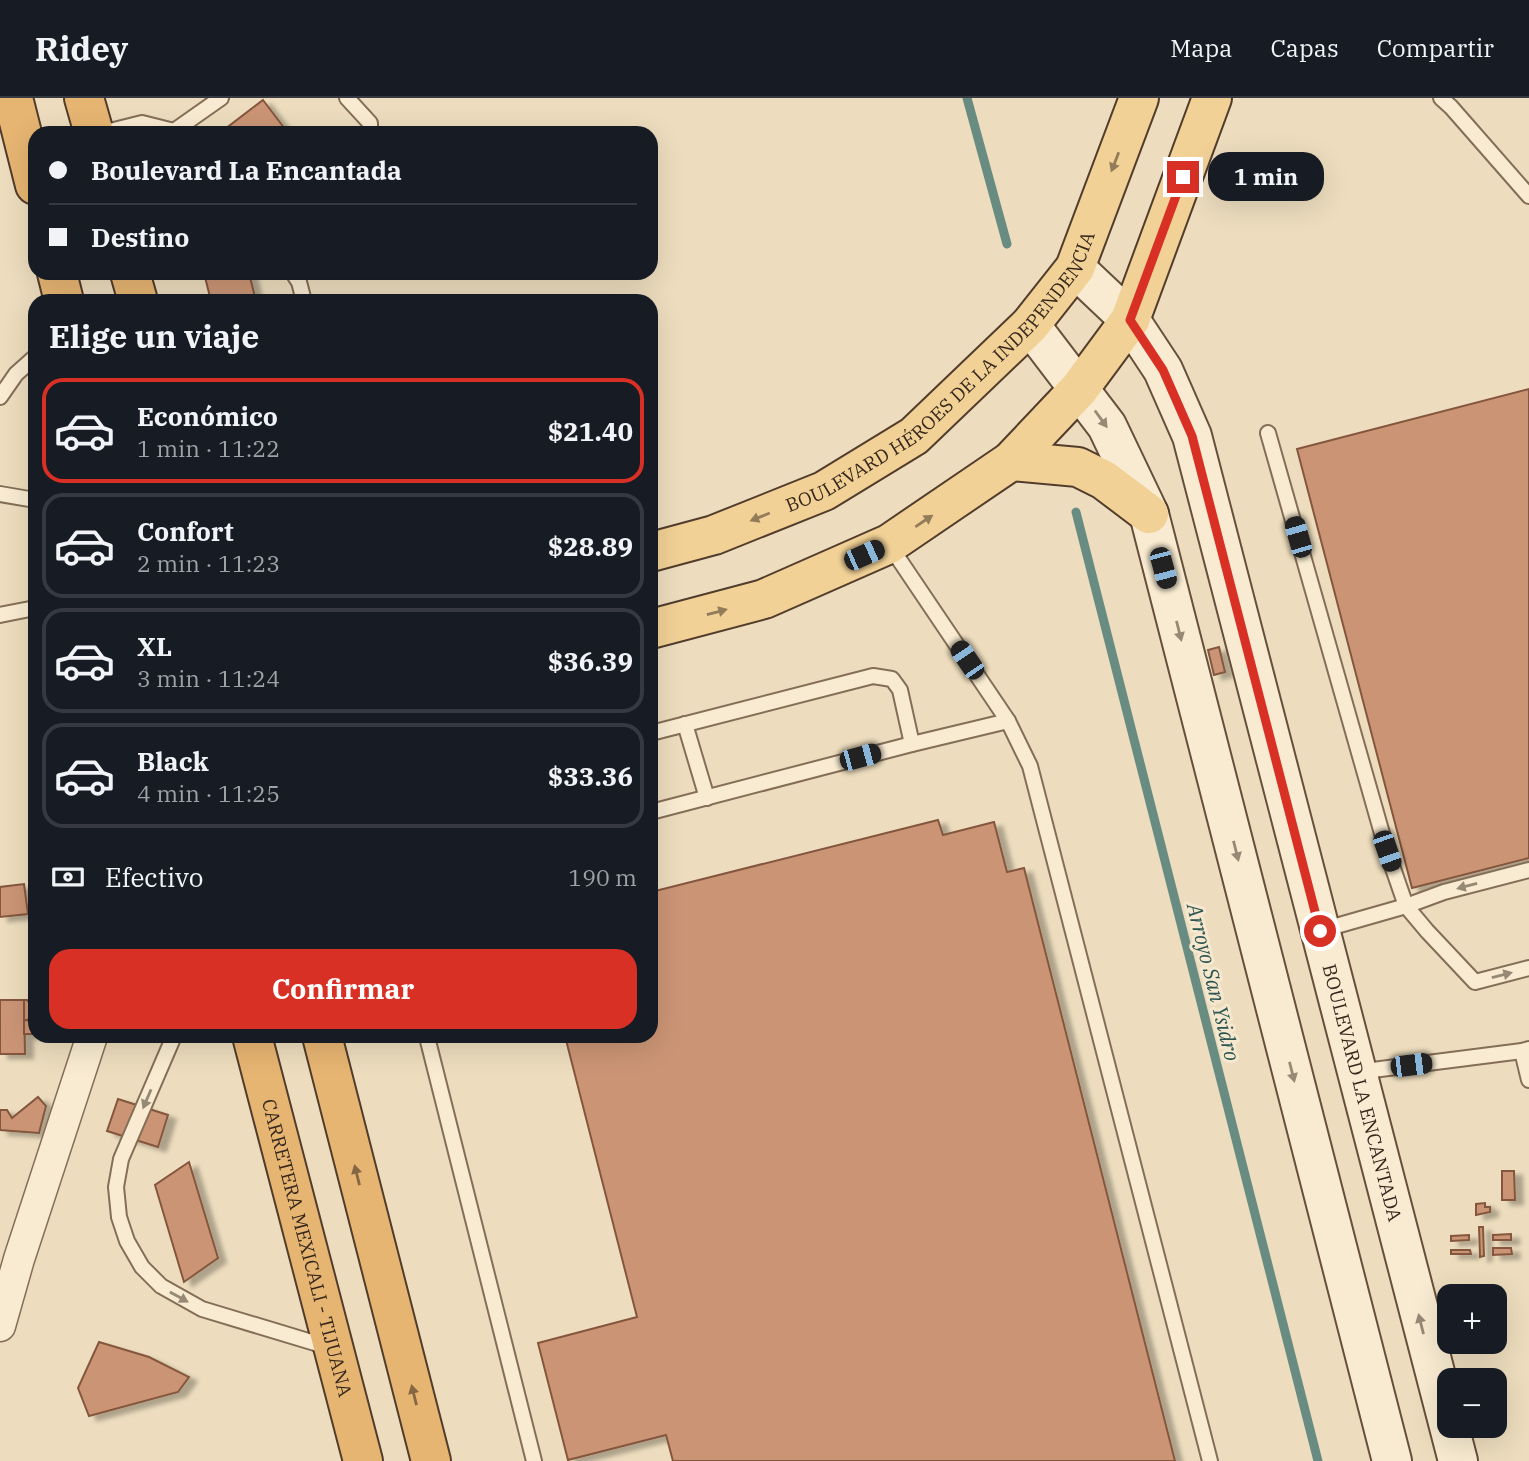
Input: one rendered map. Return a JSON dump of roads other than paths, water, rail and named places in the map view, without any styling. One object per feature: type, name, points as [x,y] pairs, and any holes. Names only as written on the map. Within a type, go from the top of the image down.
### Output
[{"type":"highway","points":[[13,98],[28,157]]},
{"type":"highway","points":[[84,98],[92,126]]},
{"type":"highway","name":"CARRETERA MEXICALI - TIJUANA","points":[[254,1043],[363,1461]]},
{"type":"highway","points":[[324,1043],[431,1461]]},
{"type":"main road","name":"BOULEVARD HÉROES DE LA INDEPENDENCIA","points":[[658,550],[715,535],[824,491],[914,436],[1030,325],[1075,268],[1139,98]]},
{"type":"main road","points":[[658,627],[764,599],[889,544],[1011,461],[1079,389],[1130,320],[1214,102]]},
{"type":"main road","name":"BOULEVARD LA ENCANTADA","points":[[1075,268],[1130,320],[1163,370],[1192,436],[1458,1461]]},
{"type":"main road","points":[[1030,325],[1107,426],[1149,514],[1392,1461]]},
{"type":"main road","points":[[1011,461],[1078,467],[1104,480],[1149,514]]},
{"type":"street","points":[[0,1326],[9,1260],[89,1043]]},
{"type":"lane","points":[[183,126],[221,98]]},
{"type":"lane","points":[[347,98],[370,126]]},
{"type":"lane","points":[[1441,98],[1529,196]]},
{"type":"lane","points":[[130,126],[142,123],[153,126]]},
{"type":"lane","points":[[0,397],[16,374],[28,363]]},
{"type":"lane","points":[[1268,433],[1383,838],[1406,906],[1475,982],[1529,968]]},
{"type":"lane","points":[[0,494],[28,499]]},
{"type":"lane","points":[[889,544],[1008,721],[1030,766],[1210,1461]]},
{"type":"lane","points":[[0,615],[28,609]]},
{"type":"lane","points":[[658,731],[873,676],[892,679],[900,690],[912,744]]},
{"type":"lane","points":[[658,810],[1008,721]]},
{"type":"lane","points":[[685,724],[707,798]]},
{"type":"lane","points":[[1320,931],[1444,892],[1529,870]]},
{"type":"lane","points":[[171,1043],[121,1159],[116,1187],[119,1217],[127,1241],[142,1267],[160,1286],[202,1309],[334,1349]]},
{"type":"lane","points":[[429,1043],[534,1461]]},
{"type":"lane","points":[[1356,1072],[1525,1050],[1529,1080]]},
{"type":"waterway","name":"Arroyo San Ysidro","points":[[967,98],[1007,244]]},
{"type":"waterway","name":"Arroyo San Ysidro","points":[[1076,512],[1318,1461]]}]
